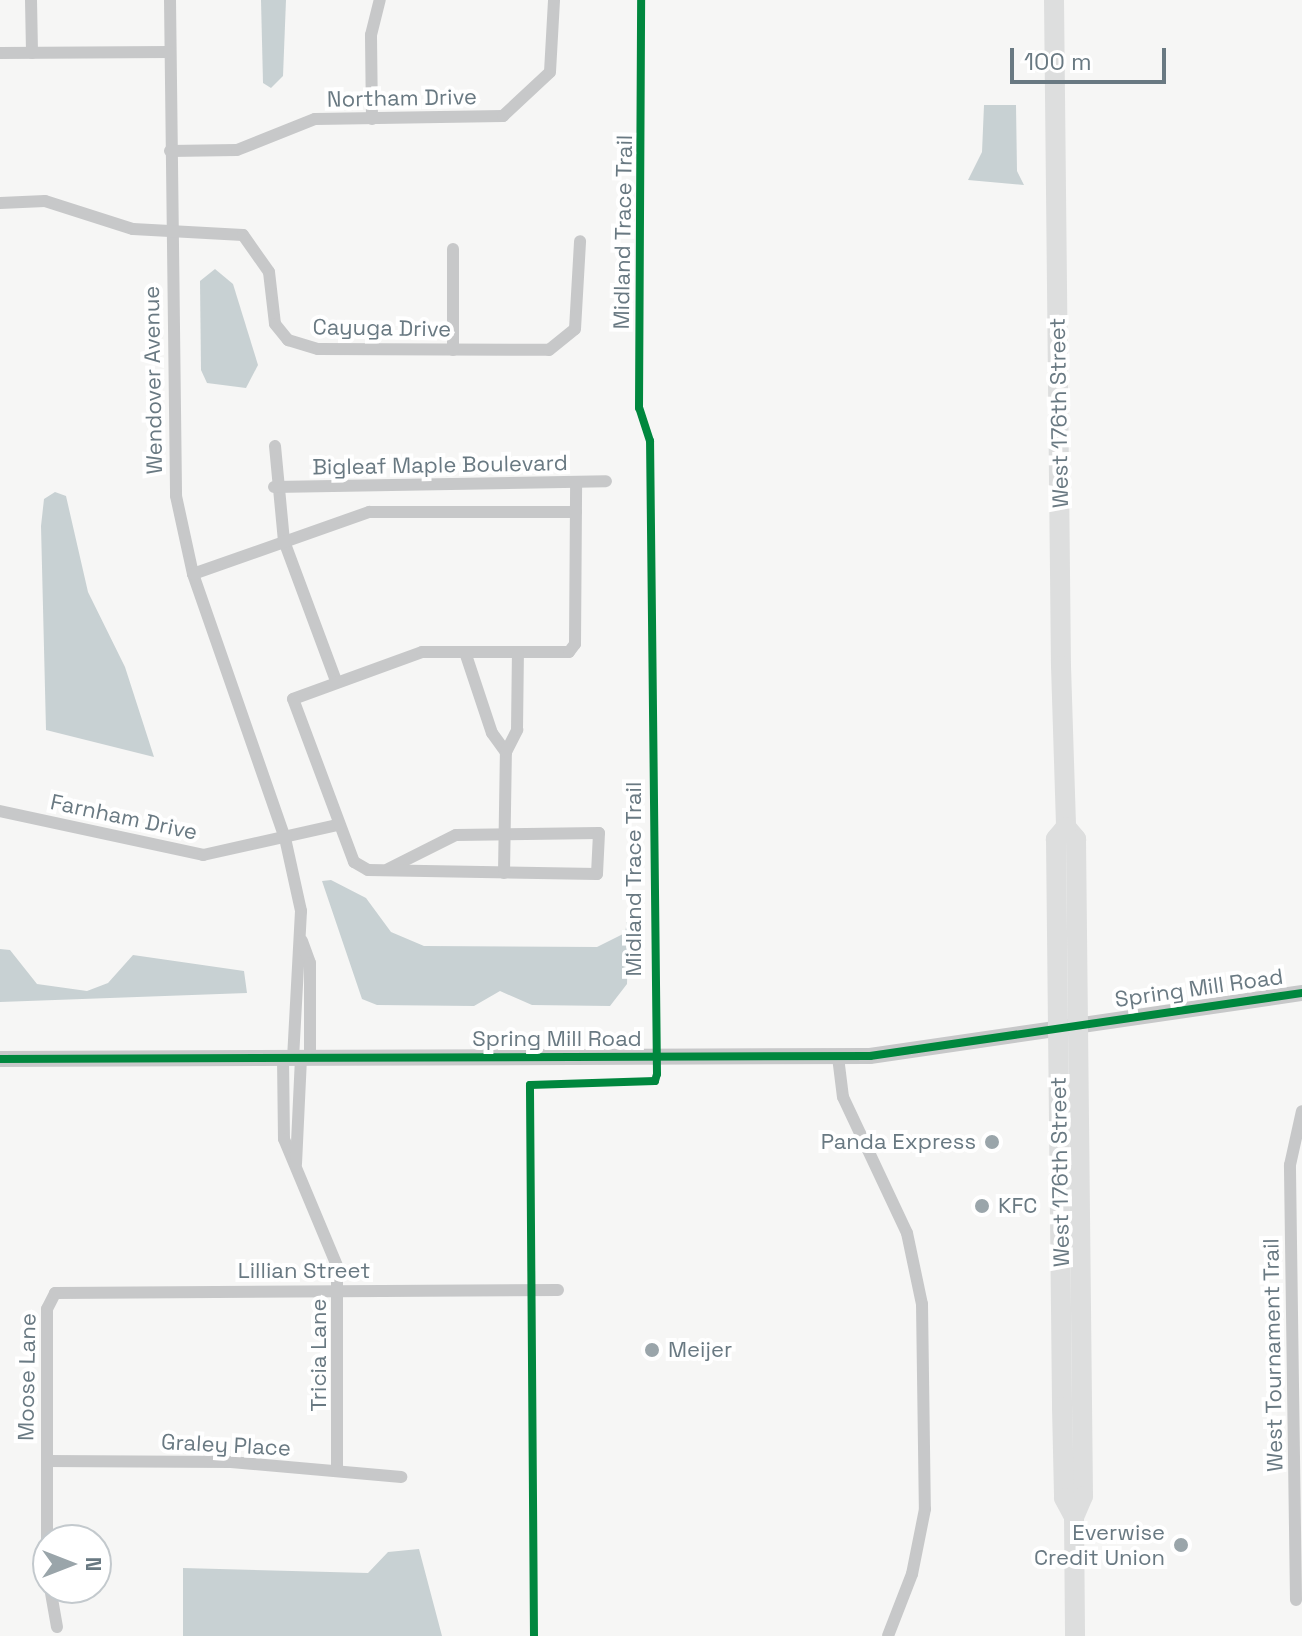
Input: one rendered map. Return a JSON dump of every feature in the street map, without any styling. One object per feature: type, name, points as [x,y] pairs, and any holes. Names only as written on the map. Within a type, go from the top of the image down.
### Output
[{"type":"main road","name":"West 176th Street","points":[[1054,0],[1066,827],[1076,839],[1068,1025],[1083,1496],[1074,1517],[1075,1636]]},
{"type":"street","points":[[31,0],[32,53]]},
{"type":"street","name":"Wendover Avenue","points":[[170,0],[169,424],[193,574],[285,838],[302,941],[295,958],[297,1058]]},
{"type":"street","points":[[372,119],[371,35],[380,0]]},
{"type":"street","name":"Northam Drive","points":[[170,151],[237,150],[297,122],[479,118],[518,107],[550,72],[554,0]]},
{"type":"street","points":[[0,53],[170,52]]},
{"type":"street","name":"Cayuga Drive","points":[[0,203],[45,201],[123,227],[230,230],[255,243],[269,272],[275,324],[303,347],[549,350],[565,340],[580,309],[580,241]]},
{"type":"street","points":[[453,249],[453,350]]},
{"type":"street","points":[[275,446],[274,487],[284,541],[336,681]]},
{"type":"street","name":"Bigleaf Maple Boulevard","points":[[274,487],[606,481]]},
{"type":"street","points":[[388,869],[456,835],[599,833],[597,874],[388,869],[354,862],[337,825],[293,699],[422,652],[569,652],[575,644],[576,482]]},
{"type":"street","name":"Bigleaf Maple Boulevard","points":[[193,574],[369,512],[576,512]]},
{"type":"street","points":[[465,652],[492,733],[506,752]]},
{"type":"street","points":[[504,873],[506,752],[517,730],[518,653]]},
{"type":"street","name":"Farnham Drive","points":[[0,811],[203,855],[285,838]]},
{"type":"street","points":[[285,838],[337,825]]},
{"type":"street","name":"Spring Mill Road","points":[[0,1059],[838,1057],[1302,993]]},
{"type":"street","points":[[838,1057],[843,1097],[907,1233],[922,1304],[925,1509],[912,1574],[888,1636]]},
{"type":"street","name":"Tricia Lane","points":[[297,1058],[284,1139],[296,1164],[340,1291],[337,1469]]},
{"type":"street","name":"West Tournament Trail","points":[[1296,1600],[1290,1165],[1302,1111]]},
{"type":"street","name":"Lillian Street","points":[[52,1295],[558,1290]]},
{"type":"street","name":"Moose Lane","points":[[52,1295],[47,1591],[57,1627]]},
{"type":"street","name":"Graley Place","points":[[47,1461],[337,1469],[401,1477]]},
{"type":"shaded area","points":[[261,0],[286,0],[283,76],[271,88],[263,83]]},
{"type":"shaded area","points":[[984,105],[1016,105],[1017,171],[1024,185],[968,180],[982,152]]},
{"type":"shaded area","points":[[215,269],[233,284],[258,365],[246,388],[207,383],[201,370],[200,281]]},
{"type":"shaded area","points":[[55,492],[66,496],[88,592],[125,667],[154,757],[46,730],[41,526],[44,499]]},
{"type":"shaded area","points":[[331,880],[366,898],[391,932],[424,946],[597,947],[625,933],[629,909],[627,984],[610,1006],[532,1005],[500,991],[474,1006],[377,1005],[362,999],[322,881]]},
{"type":"shaded area","points":[[0,949],[10,950],[37,984],[87,991],[108,983],[133,955],[244,971],[247,993],[0,1002]]},
{"type":"shaded area","points":[[419,1549],[442,1636],[183,1636],[183,1568],[368,1573],[388,1552]]},
{"type":"cycle path","name":"Midland Trace Trail","points":[[534,1636],[530,1085],[655,1081],[657,1074],[650,441],[639,408],[641,0]]},
{"type":"cycle path","points":[[0,1059],[870,1056],[1302,993]]},
{"type":"place","name":"Panda Express","points":[[992,1142]]},
{"type":"place","name":"KFC","points":[[982,1206]]},
{"type":"place","name":"Meijer","points":[[652,1350]]},
{"type":"place","name":"Everwise Credit Union","points":[[1181,1545]]}]
